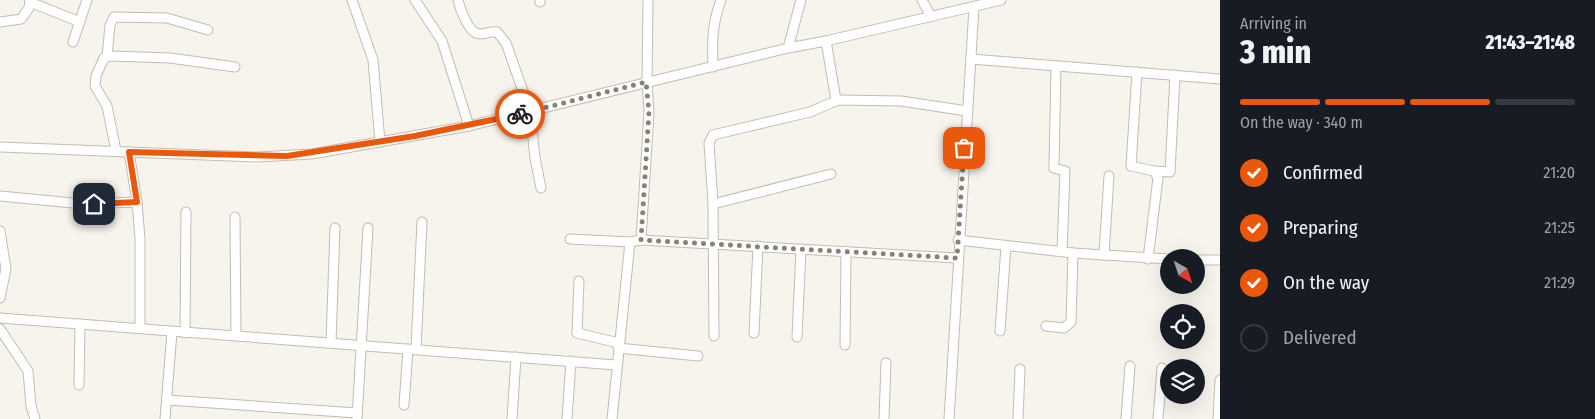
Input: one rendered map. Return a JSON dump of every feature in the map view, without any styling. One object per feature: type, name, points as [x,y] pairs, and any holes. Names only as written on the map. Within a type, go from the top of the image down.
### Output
[{"type":"street","points":[[74,42],[87,0]]},
{"type":"street","points":[[352,0],[372,60],[380,142]]},
{"type":"street","points":[[415,0],[442,41],[469,126]]},
{"type":"street","points":[[458,0],[463,14],[474,32],[480,34],[493,31],[503,38],[530,111],[541,188]]},
{"type":"street","points":[[641,240],[649,112],[646,82],[648,0]]},
{"type":"street","points":[[713,67],[712,33],[715,16],[721,0]]},
{"type":"street","points":[[788,48],[802,0]]},
{"type":"street","points":[[922,0],[931,17]]},
{"type":"street","points":[[0,22],[21,19],[26,14],[30,1],[80,22]]},
{"type":"street","points":[[0,147],[287,156],[469,126],[788,48],[826,41],[997,1]]},
{"type":"street","points":[[949,419],[958,240],[974,7]]},
{"type":"street","points":[[107,57],[110,25],[114,17],[167,18],[208,30]]},
{"type":"street","points":[[826,41],[836,100]]},
{"type":"street","points":[[116,151],[108,106],[96,86],[102,61],[107,57],[170,58],[235,67]]},
{"type":"street","points":[[971,59],[1220,79]]},
{"type":"street","points":[[1056,66],[1054,168],[1065,171],[1062,251]]},
{"type":"street","points":[[1137,72],[1131,166],[1154,171],[1170,172],[1175,75]]},
{"type":"street","points":[[714,336],[713,204],[709,143],[713,135],[727,130],[810,112],[836,100],[901,101],[966,111]]},
{"type":"street","points":[[129,152],[137,202],[140,239],[140,328]]},
{"type":"street","points":[[1148,259],[1158,188],[1158,178],[1154,171]]},
{"type":"street","points":[[713,204],[831,174]]},
{"type":"street","points":[[1104,255],[1109,176]]},
{"type":"street","points":[[0,196],[83,204],[137,202]]},
{"type":"street","points":[[186,212],[186,333]]},
{"type":"street","points":[[235,217],[236,336]]},
{"type":"street","points":[[404,405],[412,349],[422,222]]},
{"type":"street","points":[[331,342],[336,228]]},
{"type":"street","points":[[167,400],[357,416],[368,228]]},
{"type":"street","points":[[0,232],[6,269],[0,298]]},
{"type":"street","points":[[570,239],[712,243],[957,258]]},
{"type":"street","points":[[958,240],[1073,253],[1160,259]]},
{"type":"street","points":[[612,419],[630,242]]},
{"type":"street","points":[[754,333],[758,246]]},
{"type":"street","points":[[1000,331],[1006,246]]},
{"type":"street","points":[[797,337],[801,249]]},
{"type":"street","points":[[845,345],[846,251]]},
{"type":"street","points":[[1046,326],[1064,328],[1071,322],[1073,253]]},
{"type":"street","points":[[1205,260],[1220,260]]},
{"type":"street","points":[[579,281],[577,333],[619,345],[698,356]]},
{"type":"street","points":[[0,318],[616,365]]},
{"type":"street","points":[[79,385],[80,324]]},
{"type":"street","points":[[0,329],[28,371],[31,406],[35,419]]},
{"type":"street","points":[[165,419],[172,332]]},
{"type":"street","points":[[512,419],[516,357]]},
{"type":"street","points":[[567,419],[571,361]]},
{"type":"street","points":[[884,419],[886,363]]},
{"type":"street","points":[[1126,419],[1130,366]]},
{"type":"street","points":[[1018,419],[1020,369]]},
{"type":"street","points":[[1219,414],[1220,380]]},
{"type":"street","points":[[1158,419],[1160,394]]},
{"type":"way so far","points":[[520,114],[646,82],[649,112],[641,240],[957,258],[964,148]]},
{"type":"route","points":[[94,204],[137,202],[129,152],[257,157],[312,154],[469,126],[520,114]]}]
